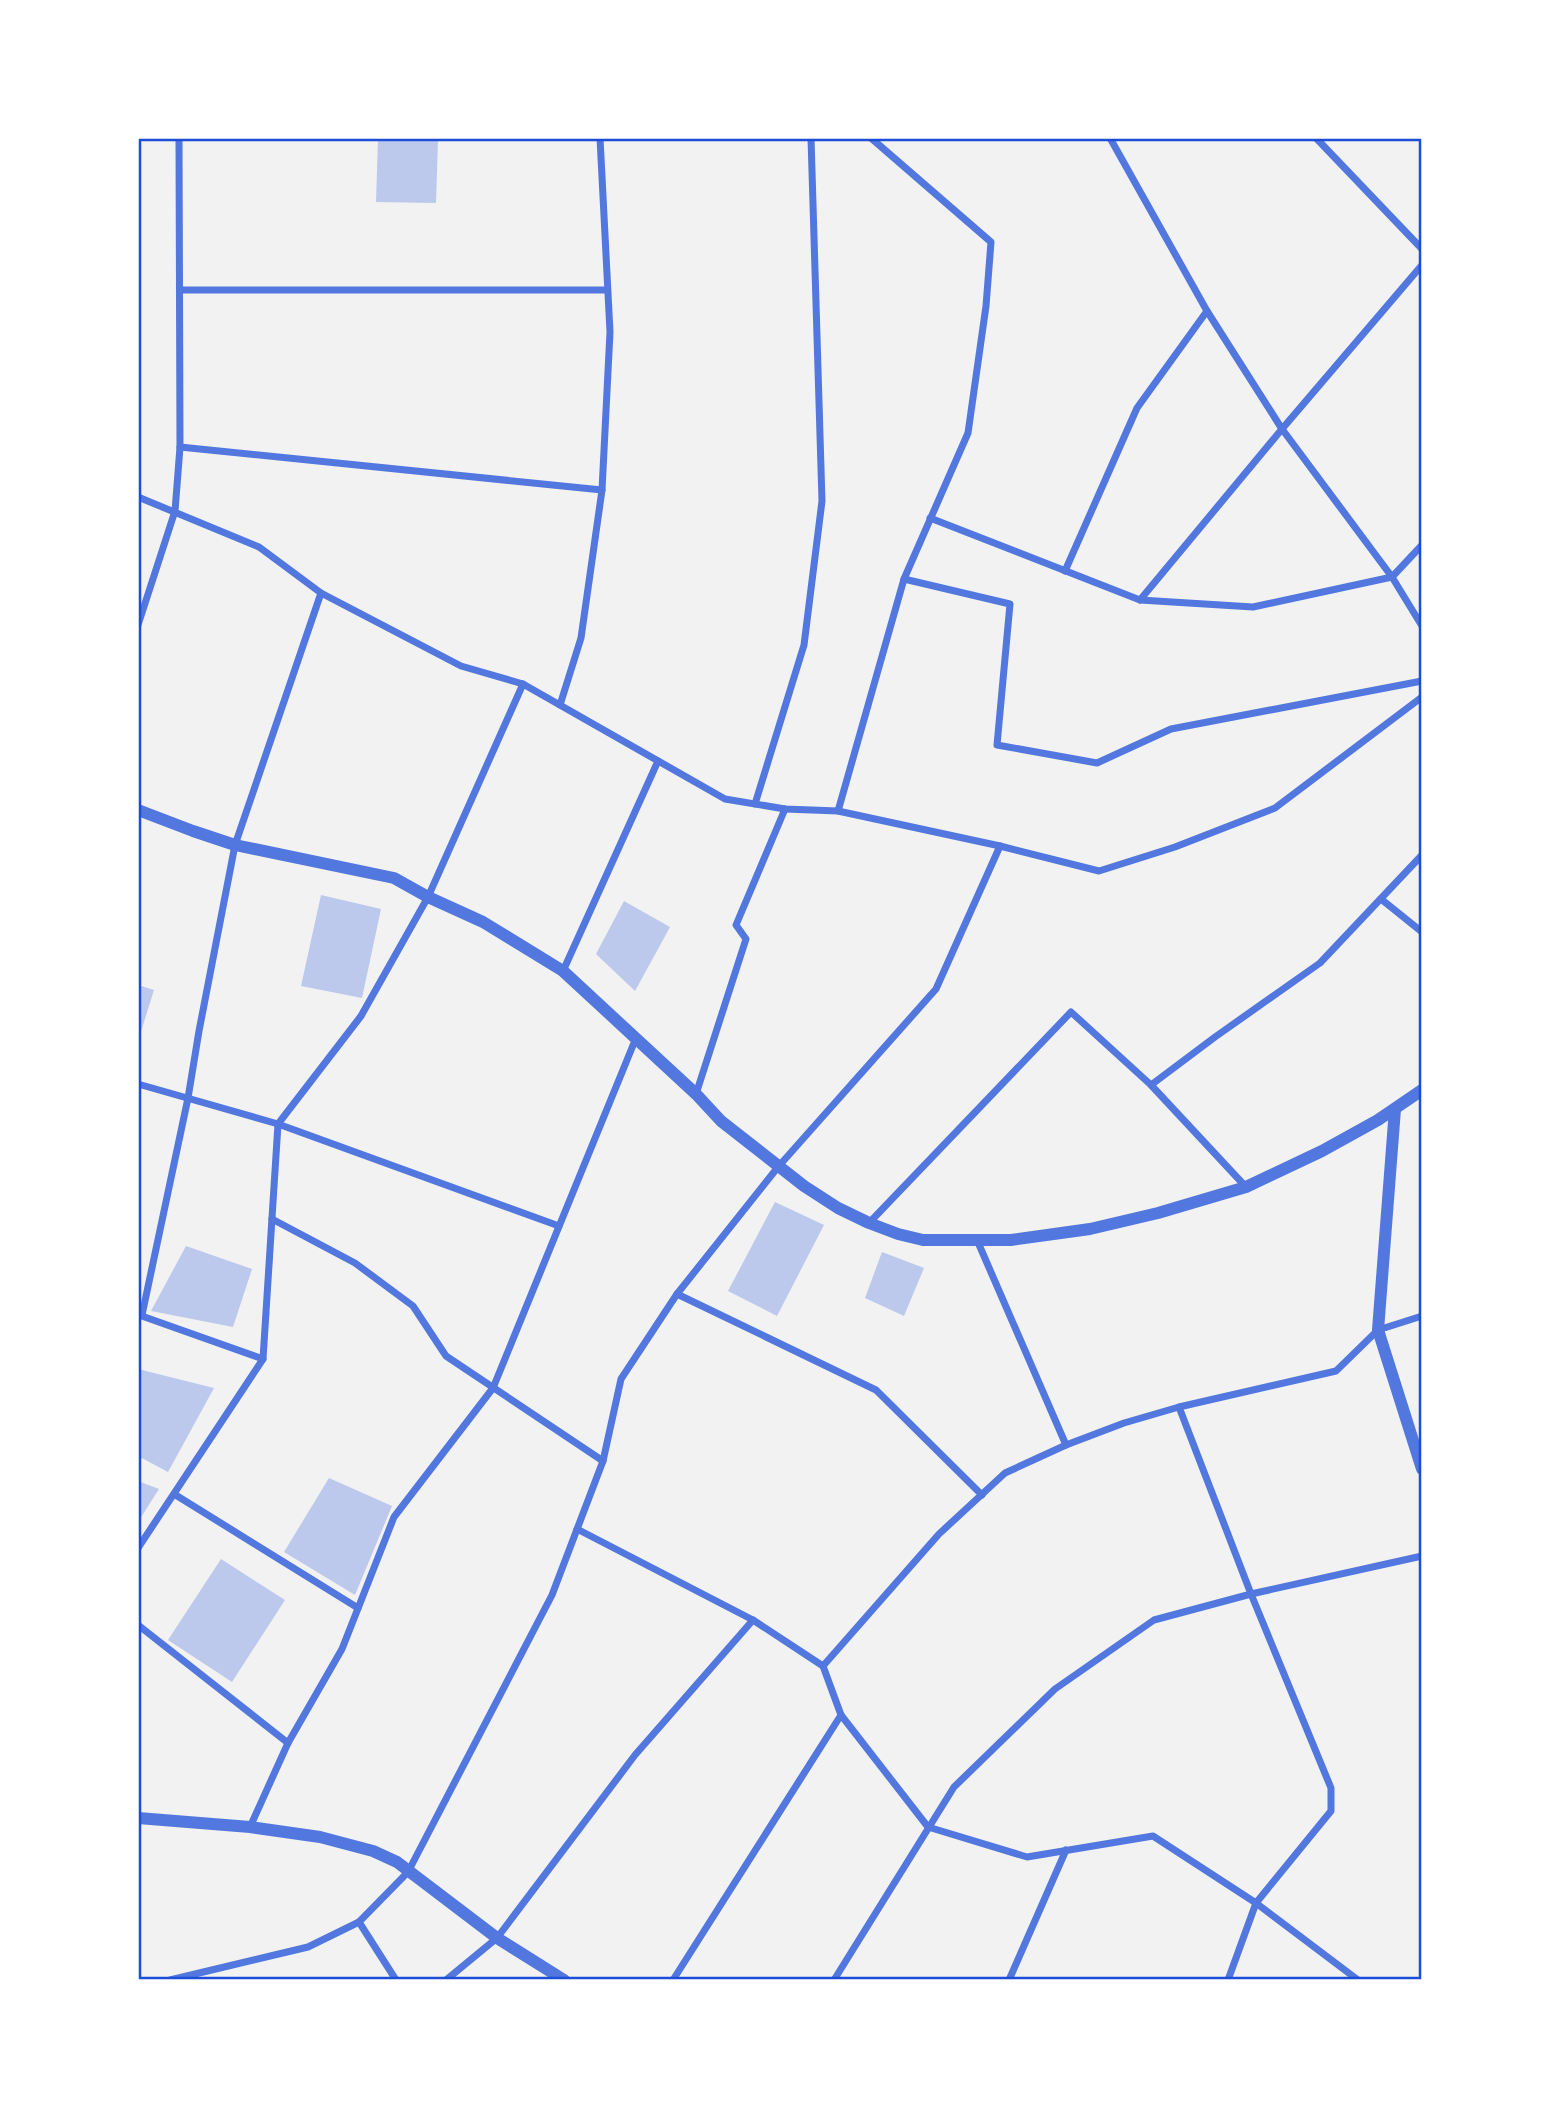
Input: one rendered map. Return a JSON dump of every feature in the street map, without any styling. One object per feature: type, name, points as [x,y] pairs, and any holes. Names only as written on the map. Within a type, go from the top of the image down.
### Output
[{"type":"street","points":[[138,625],[175,511],[180,447],[178,138]]},
{"type":"street","points":[[560,705],[581,638],[602,490],[610,332],[600,138]]},
{"type":"street","points":[[755,804],[804,645],[822,501],[811,138]]},
{"type":"street","points":[[838,811],[904,579],[968,433],[986,306],[991,242],[871,138]]},
{"type":"street","points":[[1110,138],[1207,311],[1282,429],[1392,577],[1422,626]]},
{"type":"street","points":[[1316,138],[1422,249]]},
{"type":"street","points":[[1140,600],[1422,265]]},
{"type":"street","points":[[180,290],[607,290]]},
{"type":"street","points":[[1065,571],[1137,408],[1207,311]]},
{"type":"street","points":[[180,447],[602,490]]},
{"type":"street","points":[[138,497],[259,547],[321,593],[461,666],[523,684],[725,799],[785,809],[838,811],[1000,846],[1099,871],[1175,847],[1275,808],[1422,697]]},
{"type":"street","points":[[930,519],[1140,600],[1253,607],[1392,577],[1422,545]]},
{"type":"street","points":[[904,579],[1010,604],[997,746],[1097,763],[1171,729],[1422,681]]},
{"type":"street","points":[[263,1359],[140,1315],[188,1098],[235,845],[321,593]]},
{"type":"street","points":[[138,1548],[263,1359],[278,1124],[361,1016],[428,897],[523,684]]},
{"type":"street","points":[[563,971],[658,761]]},
{"type":"street","points":[[696,1094],[746,939],[736,925],[785,809]]},
{"type":"street","points":[[138,810],[235,845],[394,877],[428,897],[483,922],[563,971],[696,1094],[721,1121],[778,1167],[838,1208],[898,1234],[923,1240],[1011,1240],[1090,1229],[1158,1213],[1246,1187],[1322,1151],[1395,1109],[1422,1090]]},
{"type":"street","points":[[170,1980],[308,1947],[359,1922],[408,1872],[552,1595],[603,1461],[621,1379],[677,1294],[778,1167],[936,989],[1000,846]]},
{"type":"street","points":[[1151,1085],[1320,963],[1422,855]]},
{"type":"street","points":[[1381,899],[1422,932]]},
{"type":"street","points":[[869,1223],[1071,1012],[1151,1085],[1246,1187]]},
{"type":"street","points":[[250,1827],[288,1743],[342,1649],[394,1517],[493,1388],[636,1038]]},
{"type":"street","points":[[138,1084],[278,1124],[559,1226]]},
{"type":"street","points":[[1395,1109],[1378,1330],[1422,1469]]},
{"type":"street","points":[[272,1219],[355,1262],[413,1306],[446,1356],[603,1461]]},
{"type":"street","points":[[977,1240],[1066,1445]]},
{"type":"street","points":[[677,1294],[876,1390],[982,1495]]},
{"type":"street","points":[[823,1666],[939,1534],[1005,1473],[1066,1445],[1124,1423],[1179,1407],[1336,1371],[1378,1330],[1422,1316]]},
{"type":"street","points":[[1179,1407],[1251,1594],[1331,1788],[1331,1811],[1256,1903],[1228,1980]]},
{"type":"street","points":[[174,1494],[358,1608]]},
{"type":"street","points":[[577,1529],[752,1620],[823,1666],[841,1715],[928,1827],[1027,1857],[1153,1836],[1256,1903],[1358,1980]]},
{"type":"street","points":[[834,1980],[954,1787],[1055,1689],[1154,1620],[1251,1594],[1422,1556]]},
{"type":"street","points":[[446,1980],[497,1938],[635,1755],[752,1620]]},
{"type":"street","points":[[138,1625],[288,1743]]},
{"type":"street","points":[[673,1980],[841,1715]]},
{"type":"street","points":[[138,1818],[250,1827],[320,1837],[373,1851],[397,1863],[497,1938],[564,1980]]},
{"type":"street","points":[[1009,1980],[1066,1850]]},
{"type":"street","points":[[359,1922],[396,1980]]},
{"type":"building","points":[[378,138],[438,141],[436,203],[376,202]]},
{"type":"building","points":[[321,895],[381,909],[362,998],[301,986]]},
{"type":"building","points":[[624,901],[670,927],[635,991],[596,954]]},
{"type":"building","points":[[138,985],[154,990],[139,1038],[138,1038]]},
{"type":"building","points":[[775,1202],[824,1225],[777,1316],[728,1291]]},
{"type":"building","points":[[186,1246],[252,1269],[233,1327],[151,1311]]},
{"type":"building","points":[[882,1252],[924,1268],[904,1316],[865,1298]]},
{"type":"building","points":[[138,1369],[214,1388],[168,1472],[138,1456]]},
{"type":"building","points":[[329,1478],[392,1506],[355,1595],[284,1552]]},
{"type":"building","points":[[138,1481],[159,1489],[138,1522]]},
{"type":"building","points":[[221,1559],[285,1600],[232,1682],[168,1640]]}]
